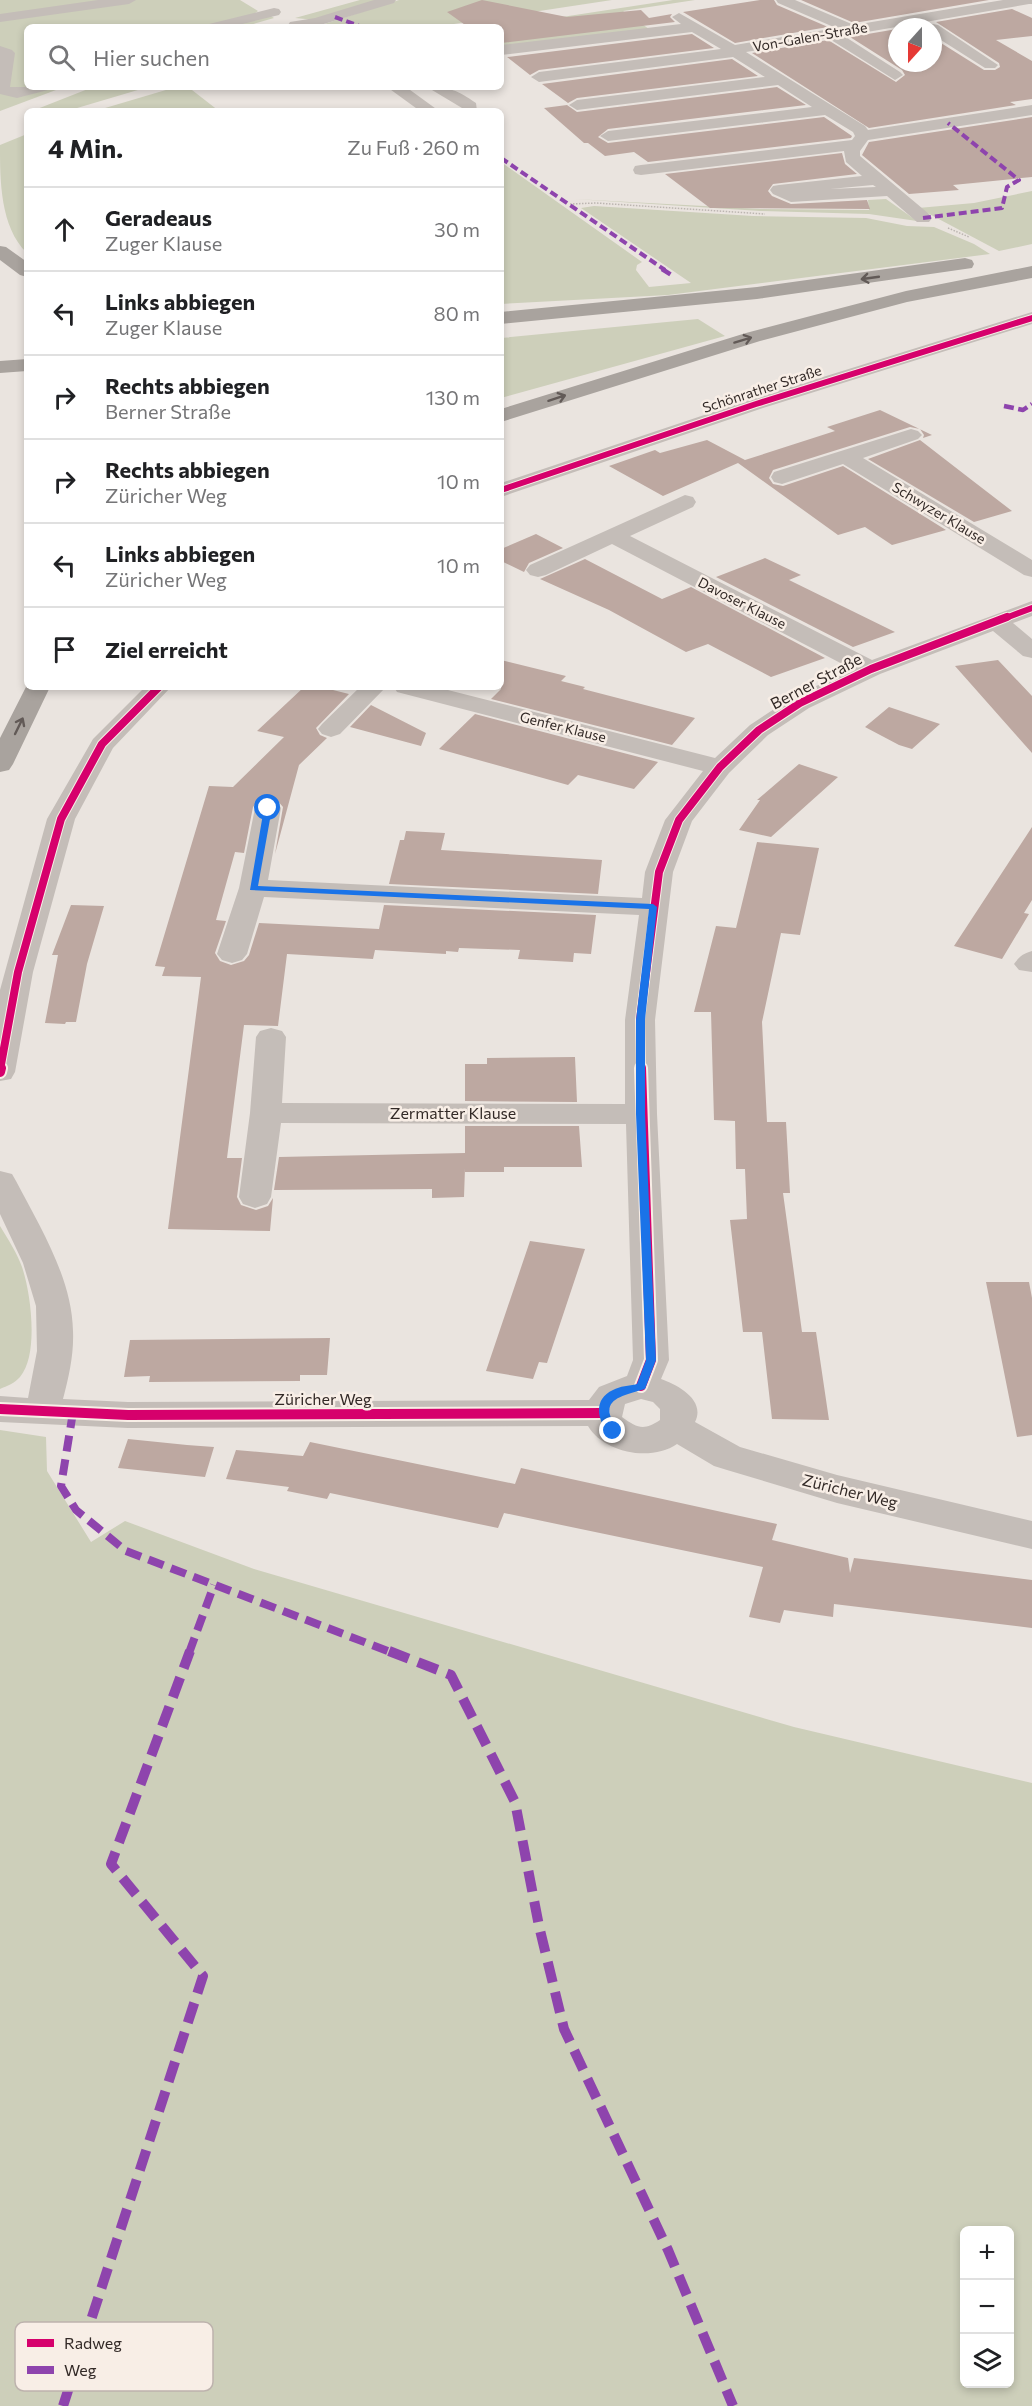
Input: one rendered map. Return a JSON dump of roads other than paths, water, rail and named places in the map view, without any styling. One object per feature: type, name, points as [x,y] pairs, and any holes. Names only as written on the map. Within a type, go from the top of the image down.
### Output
[{"type":"highway","points":[[0,251],[24,270]]},
{"type":"highway","points":[[1009,258],[1032,254]]},
{"type":"highway","points":[[504,318],[615,309],[757,293],[986,261]]},
{"type":"highway","points":[[504,327],[764,305],[1032,270]]},
{"type":"highway","points":[[504,415],[753,337],[906,297],[1032,270]]},
{"type":"highway","points":[[504,312],[615,309]]},
{"type":"highway","points":[[0,360],[24,358]]},
{"type":"highway","points":[[0,367],[24,365]]},
{"type":"highway","points":[[0,764],[37,690]]},
{"type":"street","points":[[0,18],[129,0]]},
{"type":"street","points":[[256,0],[293,24]]},
{"type":"street","points":[[306,24],[389,0]]},
{"type":"street","points":[[783,0],[851,29]]},
{"type":"street","name":"Von-Galen-Straße","points":[[735,51],[851,29],[917,11],[944,14],[1029,0]]},
{"type":"street","points":[[225,4],[245,18]]},
{"type":"street","points":[[999,5],[1016,15]]},
{"type":"street","points":[[224,24],[273,11]]},
{"type":"street","points":[[917,11],[923,18]]},
{"type":"street","name":"Von-Galen-Straße","points":[[680,17],[859,129],[860,140]]},
{"type":"street","points":[[504,50],[694,27]]},
{"type":"street","points":[[830,33],[895,75]]},
{"type":"street","points":[[942,34],[990,65]]},
{"type":"street","points":[[24,50],[4,52],[2,90],[17,93],[30,90]]},
{"type":"street","points":[[538,76],[735,51]]},
{"type":"street","points":[[577,105],[782,80]]},
{"type":"street","points":[[400,90],[426,108]]},
{"type":"street","points":[[441,90],[465,102],[470,108]]},
{"type":"street","points":[[608,136],[826,110]]},
{"type":"street","points":[[641,170],[860,140],[1032,110]]},
{"type":"street","points":[[860,140],[852,151],[852,158],[923,218]]},
{"type":"street","name":"Schönrather Straße","points":[[504,489],[756,404],[1032,318]]},
{"type":"street","points":[[782,477],[911,435]]},
{"type":"street","name":"Schwyzer Klause","points":[[845,456],[1032,570]]},
{"type":"street","points":[[538,570],[685,502]]},
{"type":"street","name":"Davoser Klause","points":[[613,536],[871,669]]},
{"type":"street","name":"Berner Straße","points":[[641,1386],[651,1360],[641,1114],[640,1020],[659,872],[679,820],[720,767],[759,730],[800,703],[871,669],[1032,608]]},
{"type":"street","points":[[996,621],[1032,651]]},
{"type":"street","points":[[0,1072],[18,972],[61,819],[102,744],[156,690]]},
{"type":"street","points":[[331,729],[371,690]]},
{"type":"street","name":"Genfer Klause","points":[[418,690],[720,767]]},
{"type":"street","points":[[232,954],[253,888],[268,808]]},
{"type":"street","points":[[253,888],[653,907]]},
{"type":"street","points":[[255,1197],[266,1113],[271,1037]]},
{"type":"street","name":"Zermatter Klause","points":[[266,1113],[641,1114]]},
{"type":"street","points":[[0,1181],[42,1267],[54,1314],[56,1350],[43,1410]]},
{"type":"street","points":[[641,1386],[666,1393],[675,1400],[680,1410],[680,1419],[676,1427],[663,1438],[636,1440],[613,1431],[605,1423],[603,1413],[608,1400],[616,1393],[641,1386]]},
{"type":"street","name":"Züricher Weg","points":[[0,1409],[128,1415],[603,1413]]},
{"type":"street","name":"Züricher Weg","points":[[676,1427],[727,1457],[837,1489],[1032,1535]]}]
